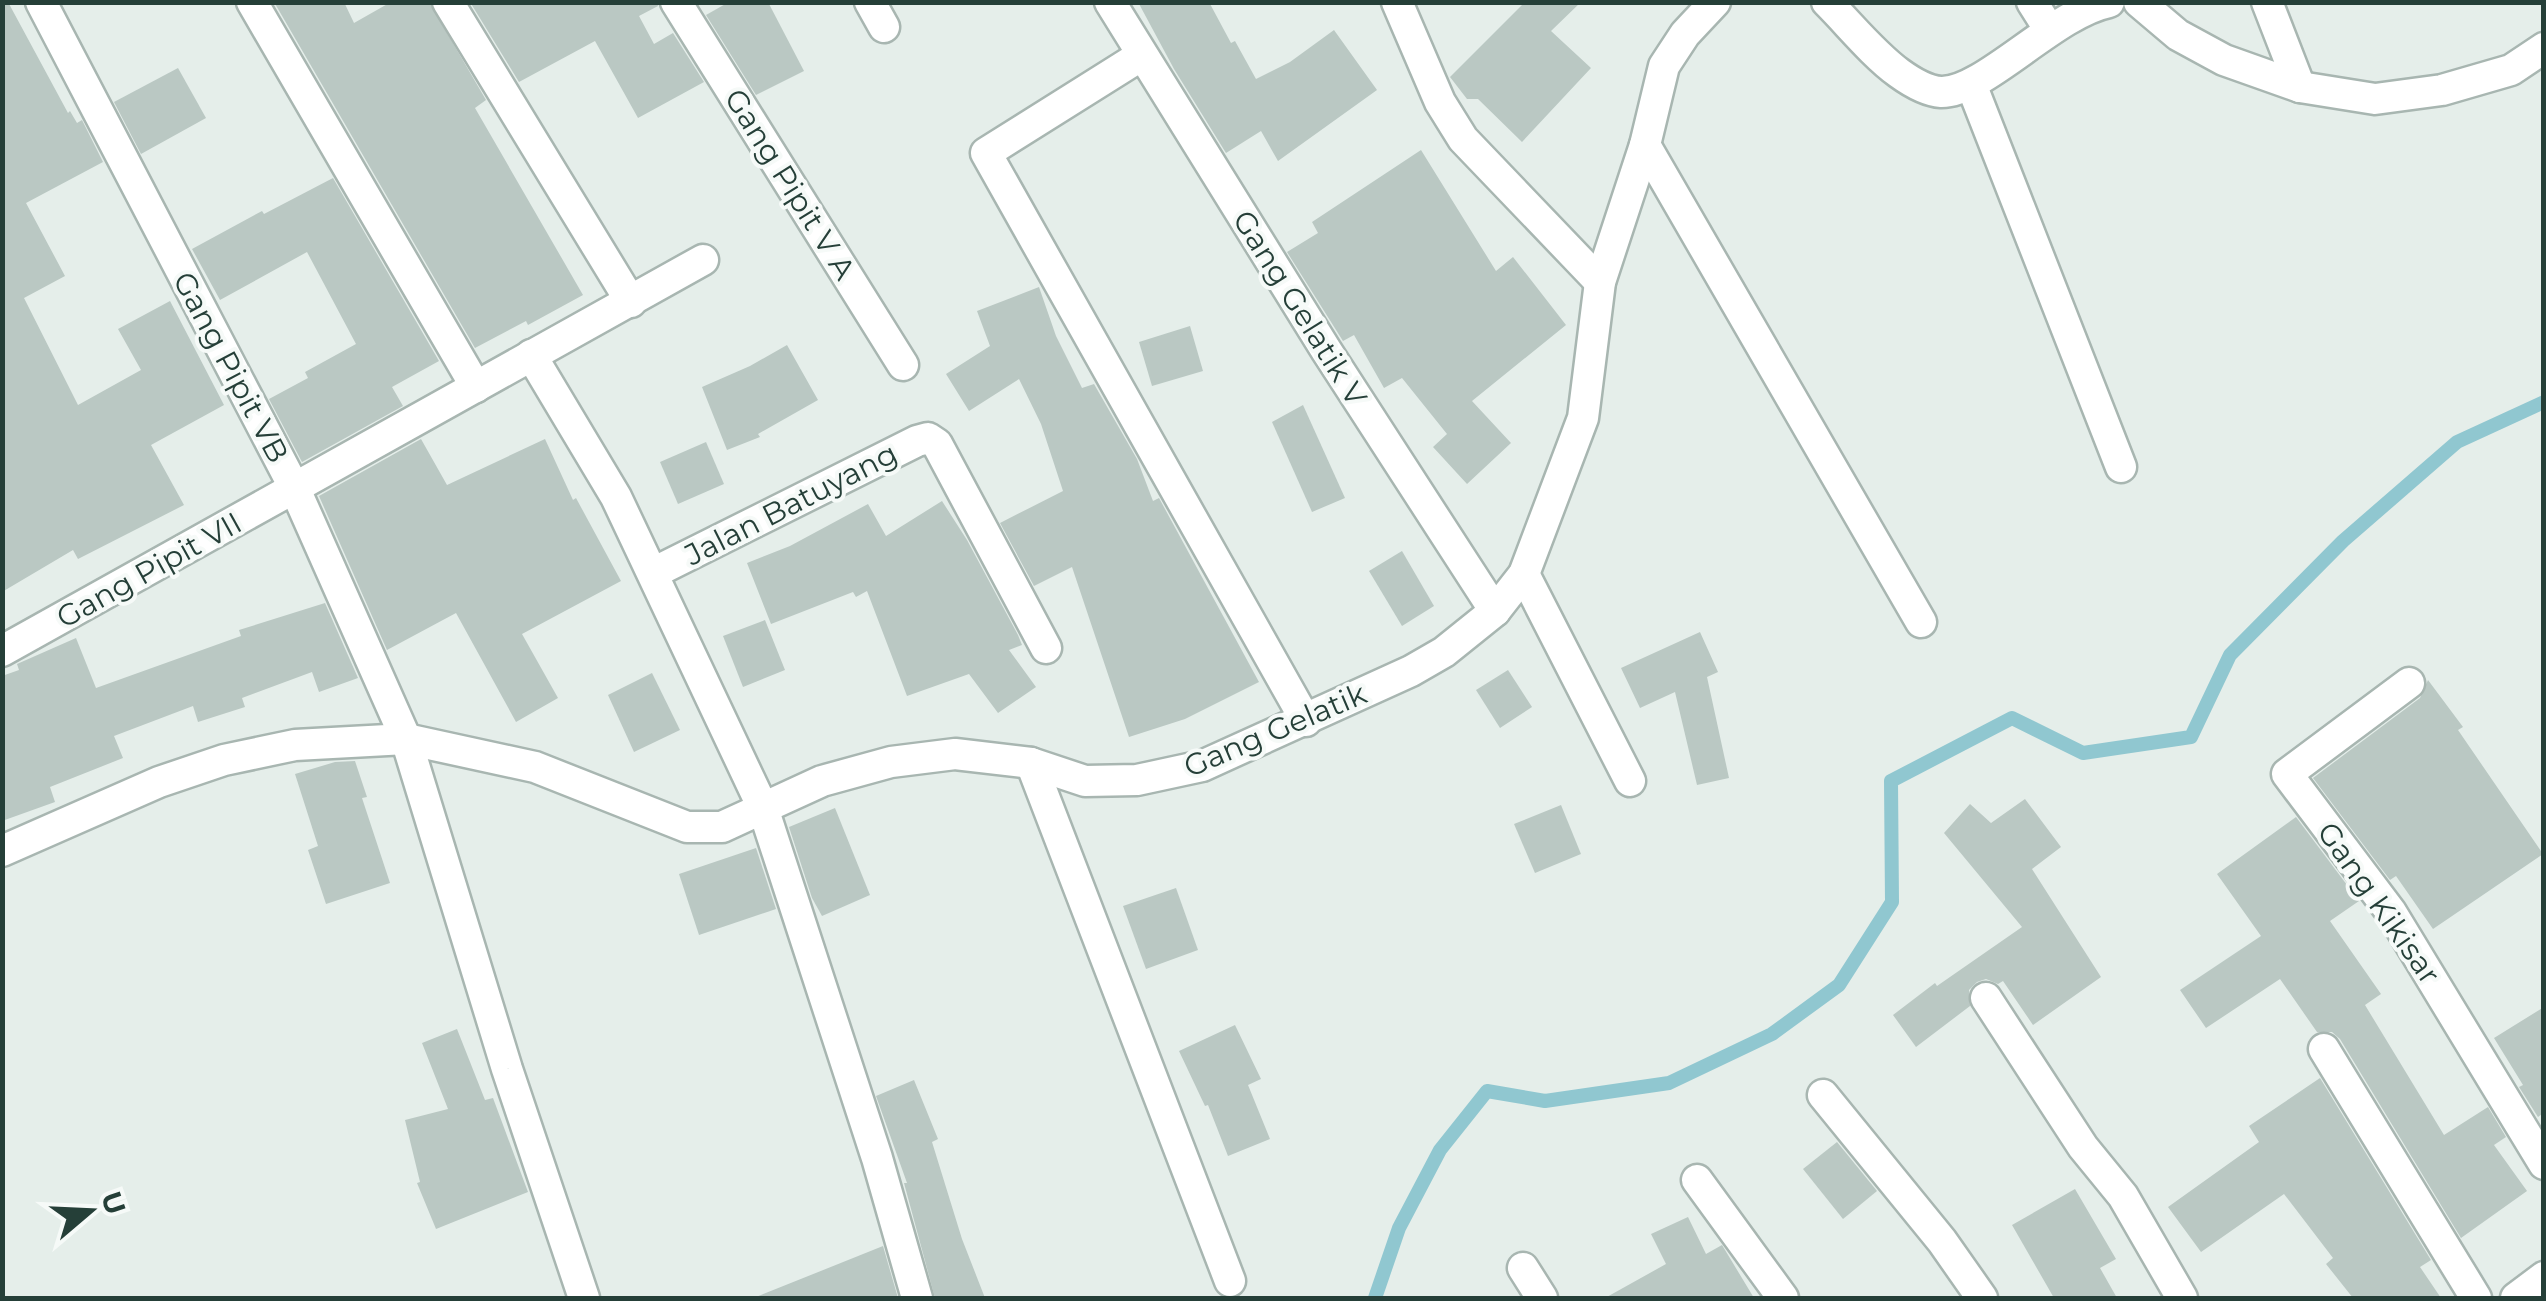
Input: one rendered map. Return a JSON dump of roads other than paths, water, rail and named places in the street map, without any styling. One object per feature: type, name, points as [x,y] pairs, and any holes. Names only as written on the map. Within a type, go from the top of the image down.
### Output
[{"type":"street","name":"Gang Pipit VB","points":[[41,2],[295,490],[406,739],[507,1069],[584,1298]]},
{"type":"street","points":[[252,2],[476,388]]},
{"type":"street","points":[[448,2],[631,302]]},
{"type":"street","name":"Gang Pipit V A","points":[[676,2],[903,366]]},
{"type":"street","name":"Gang Gelatik V","points":[[1110,2],[1326,350],[1495,611]]},
{"type":"street","points":[[1396,2],[1433,88],[1463,139],[1600,282]]},
{"type":"street","name":"Gang Gelatik","points":[[2,850],[159,782],[224,760],[295,745],[406,739],[536,767],[687,828],[722,827],[822,781],[890,762],[955,754],[1031,763],[1085,780],[1138,780],[1202,766],[1306,721],[1444,652],[1495,611],[1524,574],[1583,418],[1600,282],[1644,145],[1664,66],[1685,34],[1714,2]]},
{"type":"street","points":[[1827,2],[1897,72],[1926,89],[1943,92],[1971,84],[2049,30],[2109,2]]},
{"type":"street","points":[[2032,2],[2049,30]]},
{"type":"street","points":[[2139,2],[2178,35],[2224,60],[2300,87],[2375,99],[2442,90],[2512,70],[2544,48]]},
{"type":"street","points":[[2267,2],[2300,87]]},
{"type":"street","points":[[1142,54],[974,160],[1306,721]]},
{"type":"street","points":[[1971,84],[2121,467]]},
{"type":"street","points":[[1644,145],[1921,622]]},
{"type":"street","name":"Gang Pipit VII","points":[[2,651],[703,260]]},
{"type":"street","points":[[531,355],[616,497],[763,808],[878,1158],[917,1298]]},
{"type":"street","name":"Jalan Batuyang","points":[[653,573],[928,438],[937,444],[1046,648]]},
{"type":"street","points":[[1524,574],[1630,780]]},
{"type":"street","name":"Gang Kikisar","points":[[2408,683],[2287,774],[2391,912],[2544,1164]]},
{"type":"street","points":[[1031,763],[1230,1281]]},
{"type":"street","points":[[1986,998],[2083,1148],[2123,1196],[2182,1298]]},
{"type":"street","points":[[2324,1049],[2476,1298]]},
{"type":"street","points":[[1823,1094],[1942,1241],[1982,1298]]},
{"type":"street","points":[[1698,1180],[1783,1298]]},
{"type":"street","points":[[1523,1268],[1542,1298]]},
{"type":"street","points":[[2516,1298],[2544,1278]]},
{"type":"waterway","points":[[1375,1298],[1399,1228],[1440,1150],[1487,1091],[1545,1101],[1669,1083],[1772,1034],[1839,985],[1892,902],[1891,781],[2012,718],[2083,753],[2191,737],[2230,655],[2343,541],[2457,442],[2544,402]]}]
